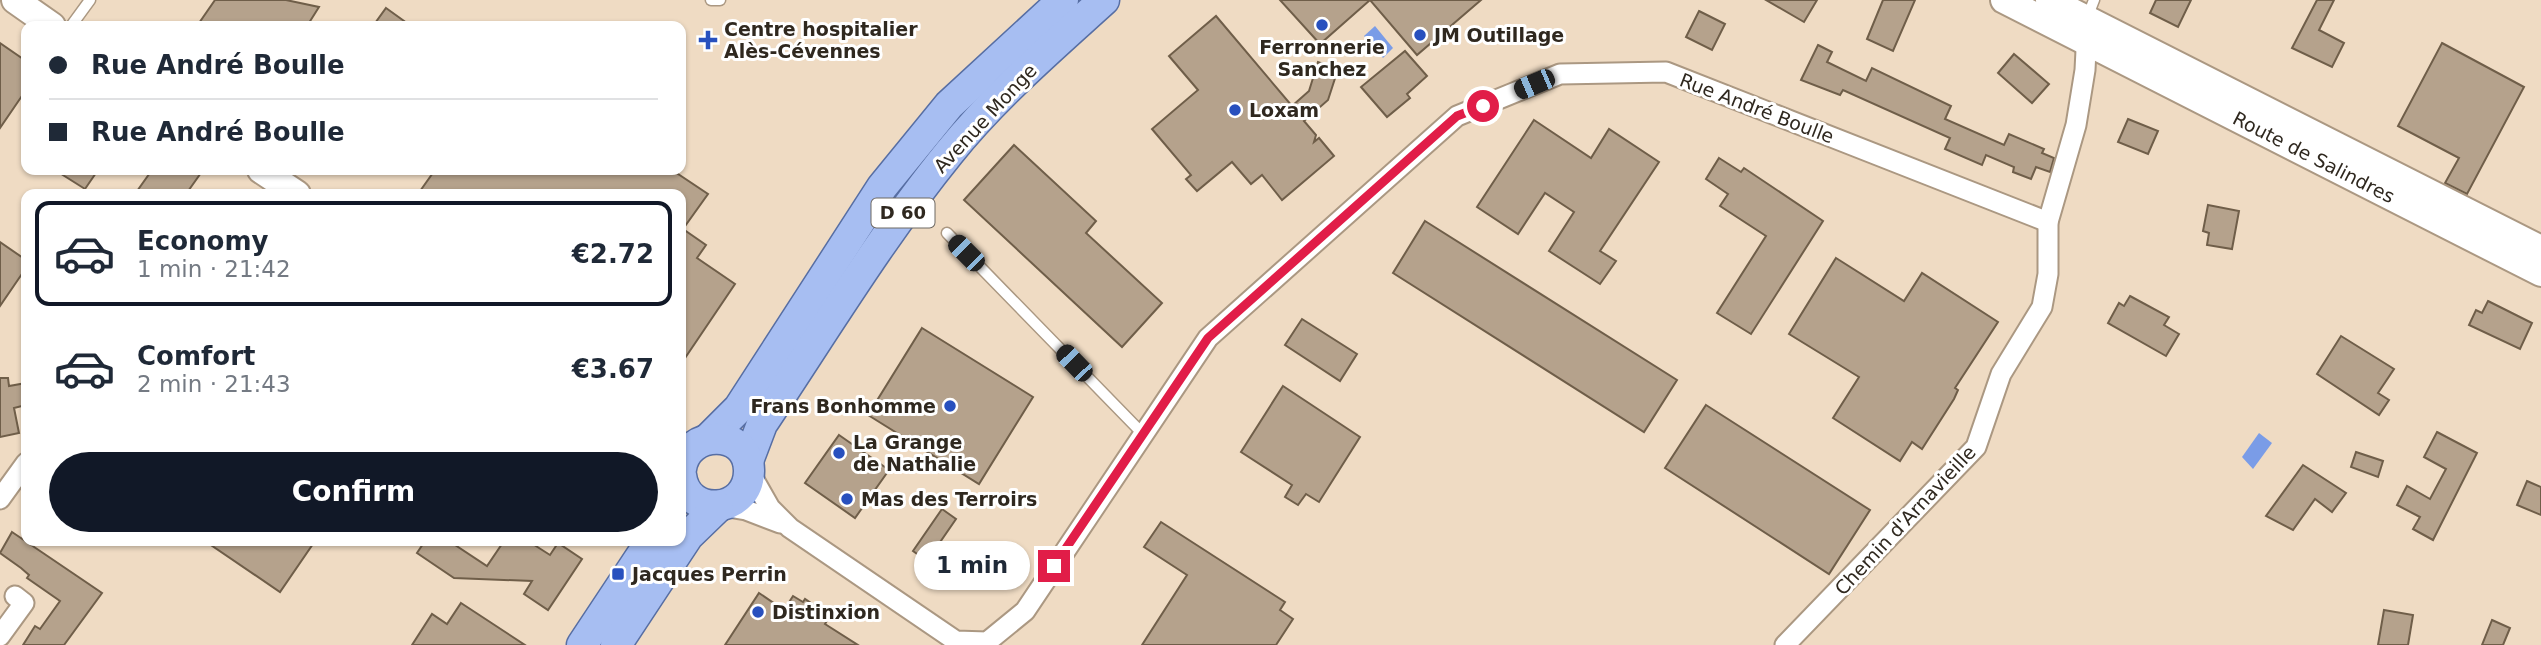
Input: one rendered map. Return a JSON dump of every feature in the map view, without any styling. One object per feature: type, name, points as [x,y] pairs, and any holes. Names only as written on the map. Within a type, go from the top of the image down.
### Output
[{"type":"main road","points":[[15,0],[45,21]]},
{"type":"main road","name":"Avenue Monge","points":[[697,440],[738,408],[882,187],[948,105],[1063,0]]},
{"type":"main road","name":"Avenue Monge","points":[[720,506],[742,494],[762,424],[903,213],[950,151],[1034,64],[1104,0]]},
{"type":"main road","points":[[2004,0],[2092,21]]},
{"type":"main road","points":[[2049,0],[2092,21]]},
{"type":"main road","name":"Route de Salindres","points":[[2092,21],[2541,249]]},
{"type":"main road","name":"Route de Salindres","points":[[2092,21],[2541,273]]},
{"type":"main road","points":[[268,175],[290,189]]},
{"type":"main road","points":[[697,440],[733,442],[748,466]]},
{"type":"main road","points":[[686,490],[691,498],[709,506],[720,506]]},
{"type":"main road","points":[[686,539],[720,506]]},
{"type":"main road","points":[[582,645],[648,546]]},
{"type":"main road","points":[[615,645],[681,546]]},
{"type":"street","name":"Chemin d'Arnavieille","points":[[1785,645],[1976,447],[2001,374],[2042,307],[2048,274],[2048,222],[2076,125],[2092,21]]},
{"type":"street","name":"Rue André Boulle","points":[[748,466],[770,508],[790,527],[956,641],[987,644],[1025,611],[1208,338],[1457,116],[1560,74],[1666,72],[2048,222]]},
{"type":"street","points":[[0,499],[21,470]]},
{"type":"street","name":"Rue André Boulle","points":[[720,506],[746,510],[790,527]]},
{"type":"street","points":[[0,636],[24,603],[15,596]]},
{"type":"lane","points":[[75,21],[90,0]]},
{"type":"lane","points":[[711,0],[720,0]]},
{"type":"lane","points":[[947,233],[1143,434]]},
{"type":"water","points":[[1375,26],[1393,48],[1383,58],[1364,36]]},
{"type":"water","points":[[2259,433],[2272,443],[2253,469],[2242,457]]},
{"type":"building","points":[[215,0],[286,0],[319,7],[310,21],[200,21]]},
{"type":"building","name":"Ferronnerie Sanchez","points":[[1280,0],[1370,0],[1320,44]]},
{"type":"building","name":"JM Outillage","points":[[1370,0],[1481,0],[1417,55]]},
{"type":"building","points":[[1766,0],[1817,0],[1804,22]]},
{"type":"building","points":[[1883,0],[1915,0],[1893,51],[1867,39]]},
{"type":"building","points":[[2156,0],[2191,0],[2178,27],[2150,13]]},
{"type":"building","points":[[2317,0],[2334,0],[2319,30],[2344,43],[2332,67],[2292,48]]},
{"type":"building","points":[[386,8],[404,21],[377,21]]},
{"type":"building","points":[[1699,11],[1725,24],[1712,50],[1686,37]]},
{"type":"building","name":"Loxam","points":[[1216,16],[1292,106],[1309,91],[1318,62],[1338,69],[1328,100],[1304,121],[1316,135],[1314,142],[1319,138],[1334,156],[1282,200],[1262,175],[1251,184],[1232,162],[1197,191],[1186,179],[1191,175],[1152,129],[1198,90],[1169,56]]},
{"type":"building","points":[[0,43],[21,58],[21,97],[0,128]]},
{"type":"building","points":[[2442,43],[2524,87],[2467,194],[2445,183],[2459,158],[2398,126]]},
{"type":"building","points":[[1818,45],[1832,52],[1827,62],[1866,81],[1872,68],[1951,106],[1945,119],[2004,145],[2009,134],[2044,149],[2042,153],[2054,158],[2050,172],[2036,167],[2031,179],[2013,172],[2014,167],[1986,155],[1982,165],[1945,149],[1950,138],[1843,90],[1840,95],[1801,80]]},
{"type":"building","points":[[1405,51],[1427,76],[1407,94],[1410,98],[1387,117],[1361,87]]},
{"type":"building","points":[[2014,54],[2049,84],[2032,103],[1998,73]]},
{"type":"building","points":[[2128,119],[2158,131],[2148,154],[2118,142]]},
{"type":"building","points":[[1534,120],[1591,158],[1609,129],[1659,162],[1600,251],[1616,261],[1600,284],[1549,251],[1574,212],[1545,193],[1518,234],[1477,207]]},
{"type":"building","points":[[1014,145],[1096,221],[1086,233],[1162,303],[1122,347],[964,200]]},
{"type":"building","points":[[1719,158],[1741,172],[1744,168],[1823,221],[1751,334],[1717,313],[1766,236],[1720,206],[1728,194],[1706,179]]},
{"type":"building","points":[[63,175],[95,175],[85,189]]},
{"type":"building","points":[[148,175],[199,175],[190,189],[139,189]]},
{"type":"building","points":[[431,175],[680,175],[708,194],[686,225],[686,189],[422,189]]},
{"type":"building","points":[[2208,205],[2239,211],[2232,249],[2207,245],[2209,233],[2203,231]]},
{"type":"building","points":[[1425,221],[1677,380],[1644,432],[1393,273]]},
{"type":"building","points":[[686,231],[706,245],[697,258],[735,284],[686,357]]},
{"type":"building","points":[[0,242],[21,257],[21,275],[0,306]]},
{"type":"building","points":[[1836,258],[1904,301],[1922,273],[1998,322],[1955,388],[1958,390],[1954,399],[1922,449],[1912,442],[1900,461],[1833,418],[1859,377],[1789,334]]},
{"type":"building","points":[[2130,296],[2169,317],[2164,325],[2179,334],[2166,356],[2108,323],[2119,303],[2124,306]]},
{"type":"building","points":[[2488,301],[2532,323],[2520,349],[2469,325],[2476,310],[2482,313]]},
{"type":"building","points":[[1302,319],[1357,354],[1340,381],[1285,345]]},
{"type":"building","name":"Frans Bonhomme","points":[[922,328],[1033,397],[979,484],[868,415]]},
{"type":"building","points":[[2341,336],[2394,369],[2378,393],[2389,400],[2379,415],[2317,374]]},
{"type":"building","points":[[0,378],[8,378],[9,386],[21,384],[21,406],[14,408],[19,433],[0,437]]},
{"type":"building","points":[[1283,386],[1360,437],[1319,502],[1306,494],[1298,505],[1285,497],[1292,485],[1241,452]]},
{"type":"building","points":[[1706,405],[1870,510],[1829,574],[1665,468]]},
{"type":"building","points":[[2437,432],[2477,453],[2433,540],[2413,529],[2420,517],[2397,505],[2407,486],[2430,499],[2446,469],[2424,457]]},
{"type":"building","points":[[839,435],[889,470],[855,518],[805,483]]},
{"type":"building","points":[[2356,452],[2383,461],[2378,477],[2351,467]]},
{"type":"building","points":[[2303,465],[2346,493],[2332,512],[2315,499],[2293,530],[2266,516]]},
{"type":"building","points":[[2527,481],[2541,487],[2541,515],[2517,505]]},
{"type":"building","points":[[942,509],[956,519],[927,561],[913,551]]},
{"type":"building","points":[[1161,522],[1285,602],[1280,610],[1293,619],[1276,645],[1142,645],[1187,575],[1144,547]]},
{"type":"building","points":[[12,532],[21,538],[21,546],[33,546],[102,593],[64,645],[23,645],[35,626],[40,629],[60,601],[27,578],[29,575],[0,553]]},
{"type":"building","points":[[212,546],[312,546],[280,592]]},
{"type":"building","points":[[422,546],[457,546],[487,566],[501,546],[536,546],[550,555],[556,546],[562,546],[582,559],[548,610],[524,594],[532,581],[454,578],[417,553]]},
{"type":"building","points":[[759,593],[784,610],[793,596],[803,602],[805,599],[830,616],[825,624],[858,645],[725,645]]},
{"type":"building","points":[[461,603],[525,645],[412,645],[432,614],[447,624]]},
{"type":"building","points":[[2384,610],[2413,615],[2408,645],[2378,645]]},
{"type":"building","points":[[2492,620],[2510,628],[2503,645],[2482,645]]},
{"type":"place","name":"Ferronnerie Sanchez","points":[[1322,25]]},
{"type":"place","name":"JM Outillage","points":[[1420,35]]},
{"type":"place","name":"Centre hospitalier Alès-Cévennes","points":[[708,40]]},
{"type":"place","name":"Loxam","points":[[1235,110]]},
{"type":"place","name":"Frans Bonhomme","points":[[950,406]]},
{"type":"place","name":"La Grange de Nathalie","points":[[839,453]]},
{"type":"place","name":"Mas des Terroirs","points":[[847,499]]},
{"type":"place","name":"Jacques Perrin","points":[[618,574]]},
{"type":"place","name":"Distinxion","points":[[758,612]]},
{"type":"route","points":[[1054,566],[1208,338],[1457,116],[1483,106]]}]
